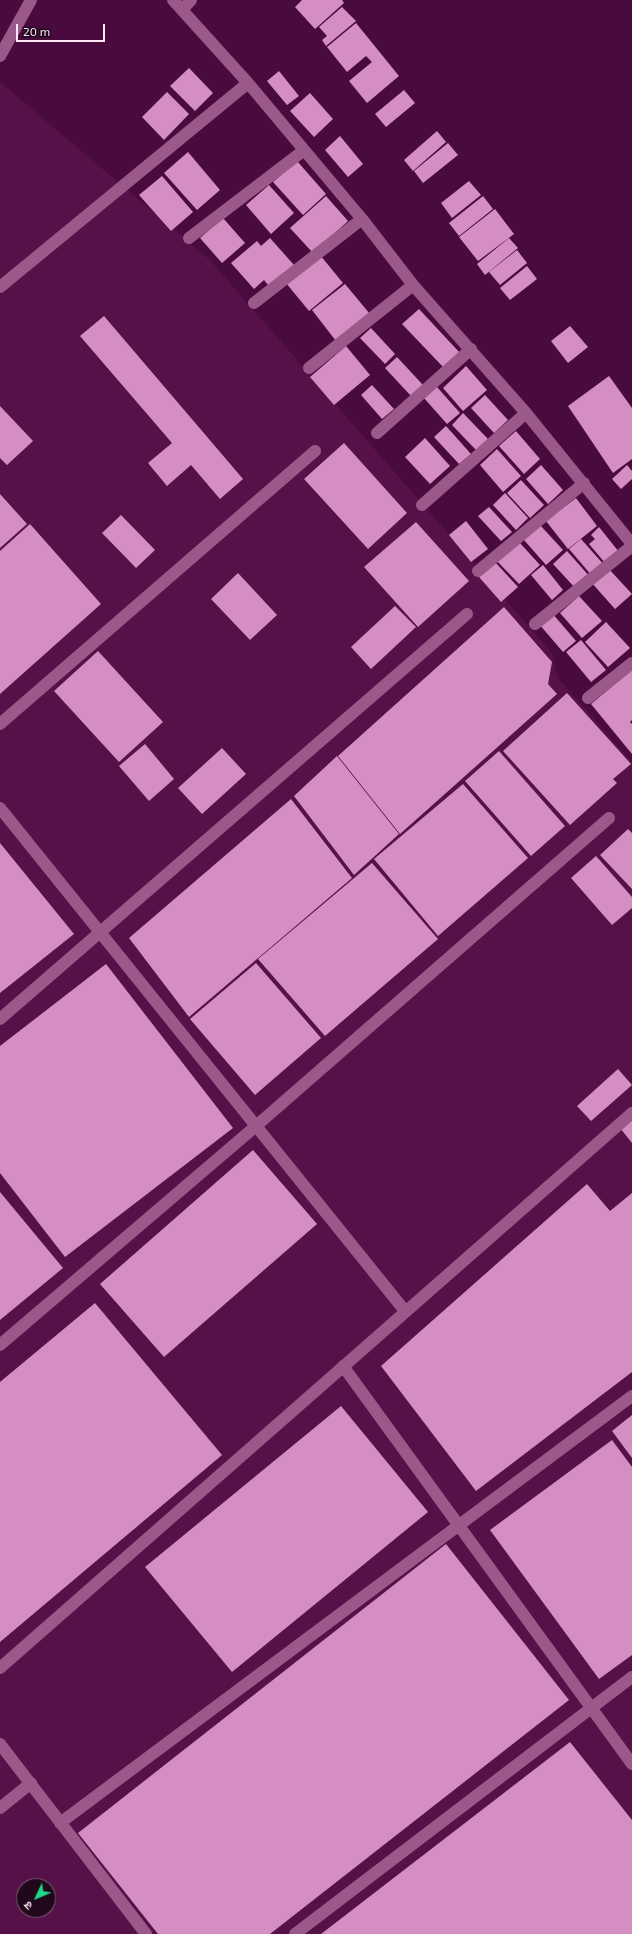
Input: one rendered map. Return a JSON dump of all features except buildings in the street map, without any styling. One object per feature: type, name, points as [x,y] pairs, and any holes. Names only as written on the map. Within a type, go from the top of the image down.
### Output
[{"type":"street","points":[[0,56],[30,0]]},
{"type":"street","points":[[173,0],[248,84],[362,219],[413,285],[472,350],[526,413],[584,483],[632,545],[535,624]]},
{"type":"street","points":[[182,10],[191,0]]},
{"type":"street","points":[[0,287],[248,84]]},
{"type":"street","points":[[189,238],[304,151]]},
{"type":"street","points":[[254,303],[362,219]]},
{"type":"street","points":[[309,368],[413,285]]},
{"type":"street","points":[[377,433],[472,350]]},
{"type":"street","points":[[422,505],[526,413]]},
{"type":"street","points":[[0,724],[315,451]]},
{"type":"street","points":[[478,571],[584,483]]},
{"type":"street","points":[[0,1019],[100,934],[467,614]]},
{"type":"street","points":[[588,698],[632,663]]},
{"type":"street","points":[[0,808],[405,1311]]},
{"type":"street","points":[[0,1345],[256,1126],[609,818]]},
{"type":"street","points":[[0,1668],[632,1113]]},
{"type":"street","points":[[343,1366],[632,1764]]},
{"type":"street","points":[[60,1823],[632,1396]]},
{"type":"street","points":[[295,1934],[632,1677]]},
{"type":"street","points":[[0,1744],[146,1934]]},
{"type":"street","points":[[0,1808],[31,1784]]},
{"type":"shaded area","points":[[0,82],[210,260],[552,653],[558,678],[632,762],[632,1934],[0,1934]]}]
